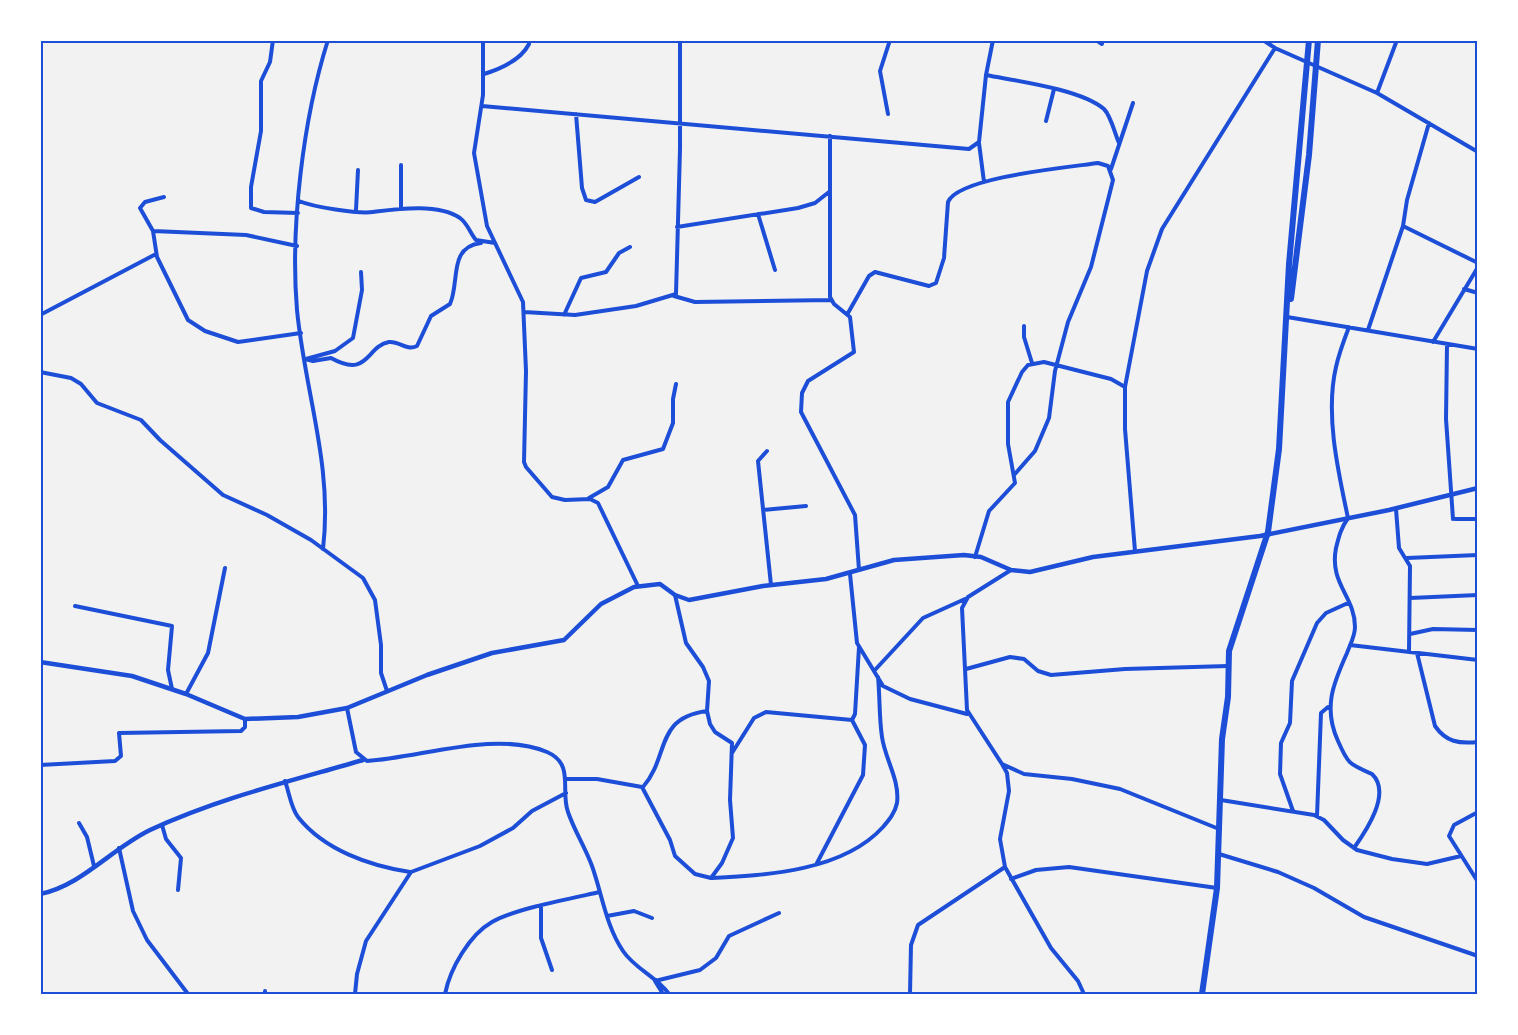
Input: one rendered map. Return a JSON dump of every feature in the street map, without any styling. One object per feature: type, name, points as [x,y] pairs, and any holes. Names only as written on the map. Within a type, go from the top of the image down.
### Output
[{"type":"main road","points":[[1203,994],[1217,888],[1228,666],[1237,625],[1267,535],[1279,449],[1289,264],[1309,40]]},
{"type":"main road","points":[[1287,317],[1297,264],[1318,40]]},
{"type":"street","points":[[273,40],[270,62],[261,81],[261,130],[251,187],[251,208],[264,212],[298,213]]},
{"type":"street","points":[[323,549],[326,490],[297,310],[297,246],[298,201],[315,91],[328,40]]},
{"type":"street","points":[[483,40],[482,106],[474,153],[487,226],[521,296],[524,312],[526,371],[523,444],[526,467],[547,493],[556,499],[588,498],[608,487],[623,460],[663,449],[673,423],[673,399],[676,384]]},
{"type":"street","points":[[673,296],[678,290],[680,40]]},
{"type":"street","points":[[888,114],[880,71],[890,40]]},
{"type":"street","points":[[984,182],[979,142],[986,75],[993,40]]},
{"type":"street","points":[[1096,40],[1102,44]]},
{"type":"street","points":[[1263,40],[1275,48],[1377,93],[1478,152]]},
{"type":"street","points":[[1377,93],[1397,40]]},
{"type":"street","points":[[484,74],[501,69],[526,50],[529,44]]},
{"type":"street","points":[[1135,551],[1125,429],[1125,387],[1147,271],[1157,239],[1275,48]]},
{"type":"street","points":[[986,75],[1054,89],[1093,101],[1106,111],[1119,143]]},
{"type":"street","points":[[1046,121],[1054,89]]},
{"type":"street","points":[[1014,475],[1031,458],[1047,424],[1054,397],[1056,366],[1068,322],[1091,267],[1113,180],[1111,169],[1133,103]]},
{"type":"street","points":[[482,106],[965,149],[979,142]]},
{"type":"street","points":[[576,114],[582,188],[586,200],[595,202],[639,177]]},
{"type":"street","points":[[1368,330],[1403,226],[1407,200],[1429,123]]},
{"type":"street","points":[[830,136],[831,300]]},
{"type":"street","points":[[859,571],[855,515],[801,412],[802,393],[808,381],[854,352],[848,313],[869,276],[875,272],[929,286],[936,283],[944,258],[950,197],[984,182],[1098,163],[1111,169]]},
{"type":"street","points":[[401,165],[401,209]]},
{"type":"street","points":[[356,210],[358,170]]},
{"type":"street","points":[[678,226],[807,206],[829,192]]},
{"type":"street","points":[[164,197],[141,205],[142,214],[153,231],[156,254],[188,320],[205,331],[238,342],[301,333]]},
{"type":"street","points":[[298,201],[310,206],[370,212],[386,208],[432,209],[452,214],[462,220],[475,239],[481,243]]},
{"type":"street","points":[[758,214],[775,270]]},
{"type":"street","points":[[1403,226],[1478,265],[1433,342]]},
{"type":"street","points":[[153,231],[246,236],[297,246]]},
{"type":"street","points":[[305,359],[313,361],[331,358],[352,364],[364,362],[384,344],[393,342],[409,348],[417,346],[431,316],[450,304],[458,258],[467,247],[481,243],[495,243]]},
{"type":"street","points":[[564,315],[581,278],[606,272],[619,254],[630,247]]},
{"type":"street","points":[[40,315],[156,254]]},
{"type":"street","points":[[305,359],[335,351],[353,338],[362,290],[361,272]]},
{"type":"street","points":[[1464,289],[1478,293]]},
{"type":"street","points":[[524,312],[564,315],[610,311],[673,296],[695,302],[831,300],[848,313]]},
{"type":"street","points":[[1287,317],[1478,349]]},
{"type":"street","points":[[1024,326],[1024,337],[1032,363]]},
{"type":"street","points":[[1348,327],[1335,368],[1333,400],[1335,438],[1348,519],[1340,531],[1334,565],[1355,628],[1333,683],[1329,707],[1333,730],[1347,761],[1353,767],[1372,774],[1378,786],[1377,804],[1371,825],[1354,848]]},
{"type":"street","points":[[1447,345],[1445,390],[1450,496],[1454,519],[1478,519]]},
{"type":"street","points":[[975,557],[989,511],[1013,487],[1014,475],[1008,444],[1008,402],[1022,372],[1032,363],[1056,366],[1111,379],[1125,387]]},
{"type":"street","points":[[40,372],[71,378],[81,384],[97,404],[141,420],[160,440],[223,495],[267,515],[323,549],[363,578],[373,594],[381,645],[381,673],[387,691]]},
{"type":"street","points":[[767,451],[758,461],[771,585]]},
{"type":"street","points":[[40,662],[132,676],[186,694],[245,719],[298,717],[347,708],[492,653],[564,640],[601,604],[638,586],[660,584],[675,596],[689,600],[850,574],[894,560],[975,557],[1011,570],[1030,572],[1093,557],[1267,535],[1396,509],[1478,488]]},
{"type":"street","points":[[588,498],[598,503],[638,586]]},
{"type":"street","points":[[763,510],[806,506]]},
{"type":"street","points":[[1396,509],[1399,548],[1410,566],[1409,651]]},
{"type":"street","points":[[1407,558],[1478,555]]},
{"type":"street","points":[[186,694],[208,652],[225,568]]},
{"type":"street","points":[[874,671],[923,618],[966,599],[1011,570]]},
{"type":"street","points":[[816,863],[863,776],[865,745],[852,720],[859,646],[850,574]]},
{"type":"street","points":[[1410,598],[1478,595]]},
{"type":"street","points":[[675,596],[686,643],[704,667],[709,681],[707,711],[712,729],[732,743],[730,800],[733,838],[722,863],[711,878]]},
{"type":"street","points":[[966,599],[962,611],[968,714],[1007,773],[1009,791],[1000,839],[1005,867],[1051,948],[1078,981],[1084,994]]},
{"type":"street","points":[[1293,811],[1280,774],[1281,743],[1290,723],[1292,681],[1317,623],[1326,613],[1348,603]]},
{"type":"street","points":[[75,606],[171,626],[168,670],[172,689]]},
{"type":"street","points":[[1410,634],[1433,629],[1478,630]]},
{"type":"street","points":[[1350,645],[1478,660]]},
{"type":"street","points":[[859,646],[878,677],[891,691],[968,714]]},
{"type":"street","points":[[1417,653],[1435,726],[1440,733],[1457,742],[1478,742]]},
{"type":"street","points":[[966,669],[1010,657],[1024,659],[1038,671],[1051,675],[1125,669],[1228,666]]},
{"type":"street","points":[[642,787],[670,840],[675,856],[695,874],[711,878],[755,876],[816,863],[866,844],[895,811],[897,796],[892,765],[882,736],[878,677]]},
{"type":"street","points":[[1317,816],[1321,713],[1329,707]]},
{"type":"street","points":[[347,708],[356,752],[363,760]]},
{"type":"street","points":[[642,787],[652,776],[667,732],[691,713],[707,711]]},
{"type":"street","points":[[732,754],[754,718],[766,712],[852,720]]},
{"type":"street","points":[[40,765],[115,761],[121,756],[119,733],[241,731],[245,728],[245,719]]},
{"type":"street","points":[[40,894],[64,888],[119,848],[162,825],[285,780],[363,760],[476,746],[516,746],[550,753],[564,768],[567,811],[584,845],[607,916],[623,952],[669,994]]},
{"type":"street","points":[[1002,764],[1024,774],[1072,779],[1120,789],[1220,829]]},
{"type":"street","points":[[566,779],[597,779],[642,787]]},
{"type":"street","points":[[285,780],[296,816],[325,843],[382,868],[411,872],[480,846],[513,828],[532,811],[566,793]]},
{"type":"street","points":[[1221,800],[1317,816],[1354,848],[1392,859],[1427,864],[1461,856]]},
{"type":"street","points":[[1478,812],[1454,825],[1449,832],[1450,839],[1478,882]]},
{"type":"street","points":[[79,823],[87,837],[94,866]]},
{"type":"street","points":[[162,825],[166,839],[181,858],[178,890]]},
{"type":"street","points":[[119,848],[133,911],[147,940],[188,994]]},
{"type":"street","points":[[1219,854],[1278,872],[1314,888],[1364,917],[1478,956]]},
{"type":"street","points":[[910,994],[911,945],[918,926],[1005,867]]},
{"type":"street","points":[[1011,879],[1036,870],[1069,867],[1217,888]]},
{"type":"street","points":[[355,994],[357,974],[366,941],[411,872]]},
{"type":"street","points":[[445,994],[447,983],[478,933],[495,920],[600,892]]},
{"type":"street","points":[[541,907],[541,938],[552,970]]},
{"type":"street","points":[[607,916],[634,911],[652,918]]},
{"type":"street","points":[[655,981],[700,970],[716,958],[729,936],[779,913]]},
{"type":"street","points":[[655,981],[663,994]]}]
